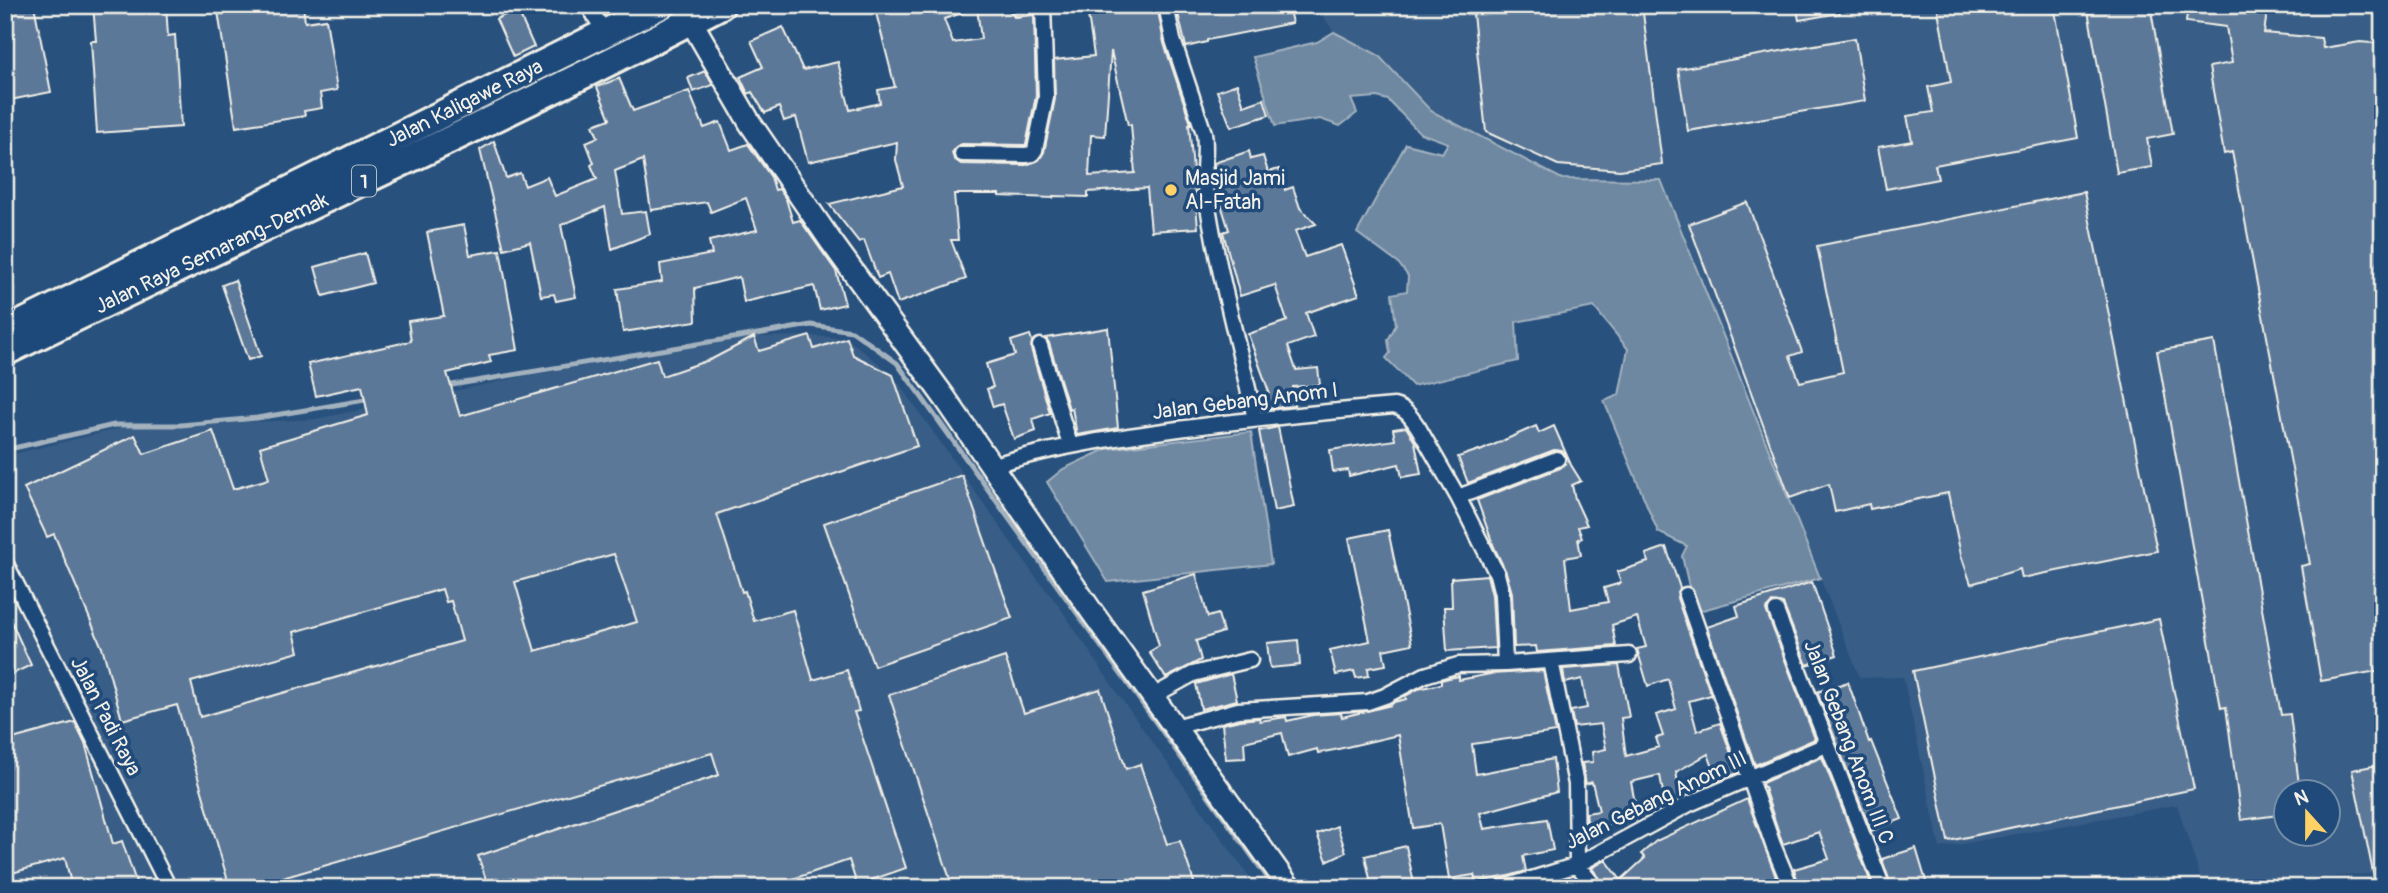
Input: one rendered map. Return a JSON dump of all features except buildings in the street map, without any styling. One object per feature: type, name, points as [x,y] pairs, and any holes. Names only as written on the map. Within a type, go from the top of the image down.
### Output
[{"type":"highway","name":"Jalan Kaligawe Raya","points":[[5,332],[661,5]]},
{"type":"highway","name":"Jalan Raya Semarang-Demak","points":[[5,352],[518,108],[721,5]]},
{"type":"highway","points":[[5,312],[231,205],[338,166]]},
{"type":"street","points":[[588,5],[605,33]]},
{"type":"street","points":[[1018,8],[1034,5]]},
{"type":"street","points":[[962,154],[1026,155],[1035,150],[1046,97],[1043,5]]},
{"type":"street","points":[[1166,5],[1173,40],[1204,133],[1204,184],[1213,240],[1255,419]]},
{"type":"street","points":[[691,21],[750,123],[830,240],[930,377],[1290,888]]},
{"type":"street","points":[[1040,346],[1070,445]]},
{"type":"street","name":"Jalan Gebang Anom I","points":[[991,466],[1038,451],[1070,445],[1326,411],[1401,408],[1418,427],[1458,497]]},
{"type":"street","points":[[1505,664],[1499,581],[1458,497],[1557,459]]},
{"type":"street","name":"Jalan Padi Raya","points":[[5,562],[169,888]]},
{"type":"street","points":[[1686,595],[1791,888]]},
{"type":"street","name":"Jalan Gebang Anom III C","points":[[1776,611],[1883,888]]},
{"type":"street","points":[[1175,727],[1238,710],[1368,702],[1444,667],[1629,655]]},
{"type":"street","points":[[1153,696],[1193,674],[1250,660]]},
{"type":"street","points":[[1551,661],[1576,784],[1577,864],[1596,888]]},
{"type":"street","name":"Jalan Gebang Anom III","points":[[1502,888],[1577,864],[1689,804],[1826,745]]},
{"type":"shaded area","points":[[1315,5],[2383,5],[2383,873],[2203,886],[2177,805],[1940,848],[1903,677],[1860,678],[1661,180],[1562,179],[1431,111],[1378,55],[1334,32]]},
{"type":"shaded area","points":[[1334,32],[1378,55],[1431,111],[1562,179],[1661,180],[1820,578],[1695,612],[1682,556],[1687,546],[1658,532],[1604,401],[1619,395],[1628,349],[1594,307],[1516,322],[1518,361],[1413,386],[1386,358],[1390,353],[1388,340],[1396,325],[1392,294],[1407,291],[1408,276],[1399,264],[1357,233],[1406,144],[1442,153],[1448,143],[1420,133],[1388,100],[1377,97],[1351,99],[1357,113],[1340,126],[1320,119],[1275,126],[1253,57],[1317,42]]},
{"type":"shaded area","points":[[754,337],[847,338],[893,375],[1059,606],[1118,694],[1259,888],[5,888],[5,456],[121,428],[315,419],[531,375]]},
{"type":"shaded area","points":[[1251,432],[1271,564],[1108,582],[1047,482],[1063,469],[1106,449]]},
{"type":"waterway","points":[[446,386],[811,325],[852,331],[897,363],[1275,888]]},
{"type":"waterway","points":[[5,450],[114,425],[181,425],[257,418],[371,399]]},
{"type":"place","name":"Masjid Jami Al-Fatah","points":[[1171,190]]}]
